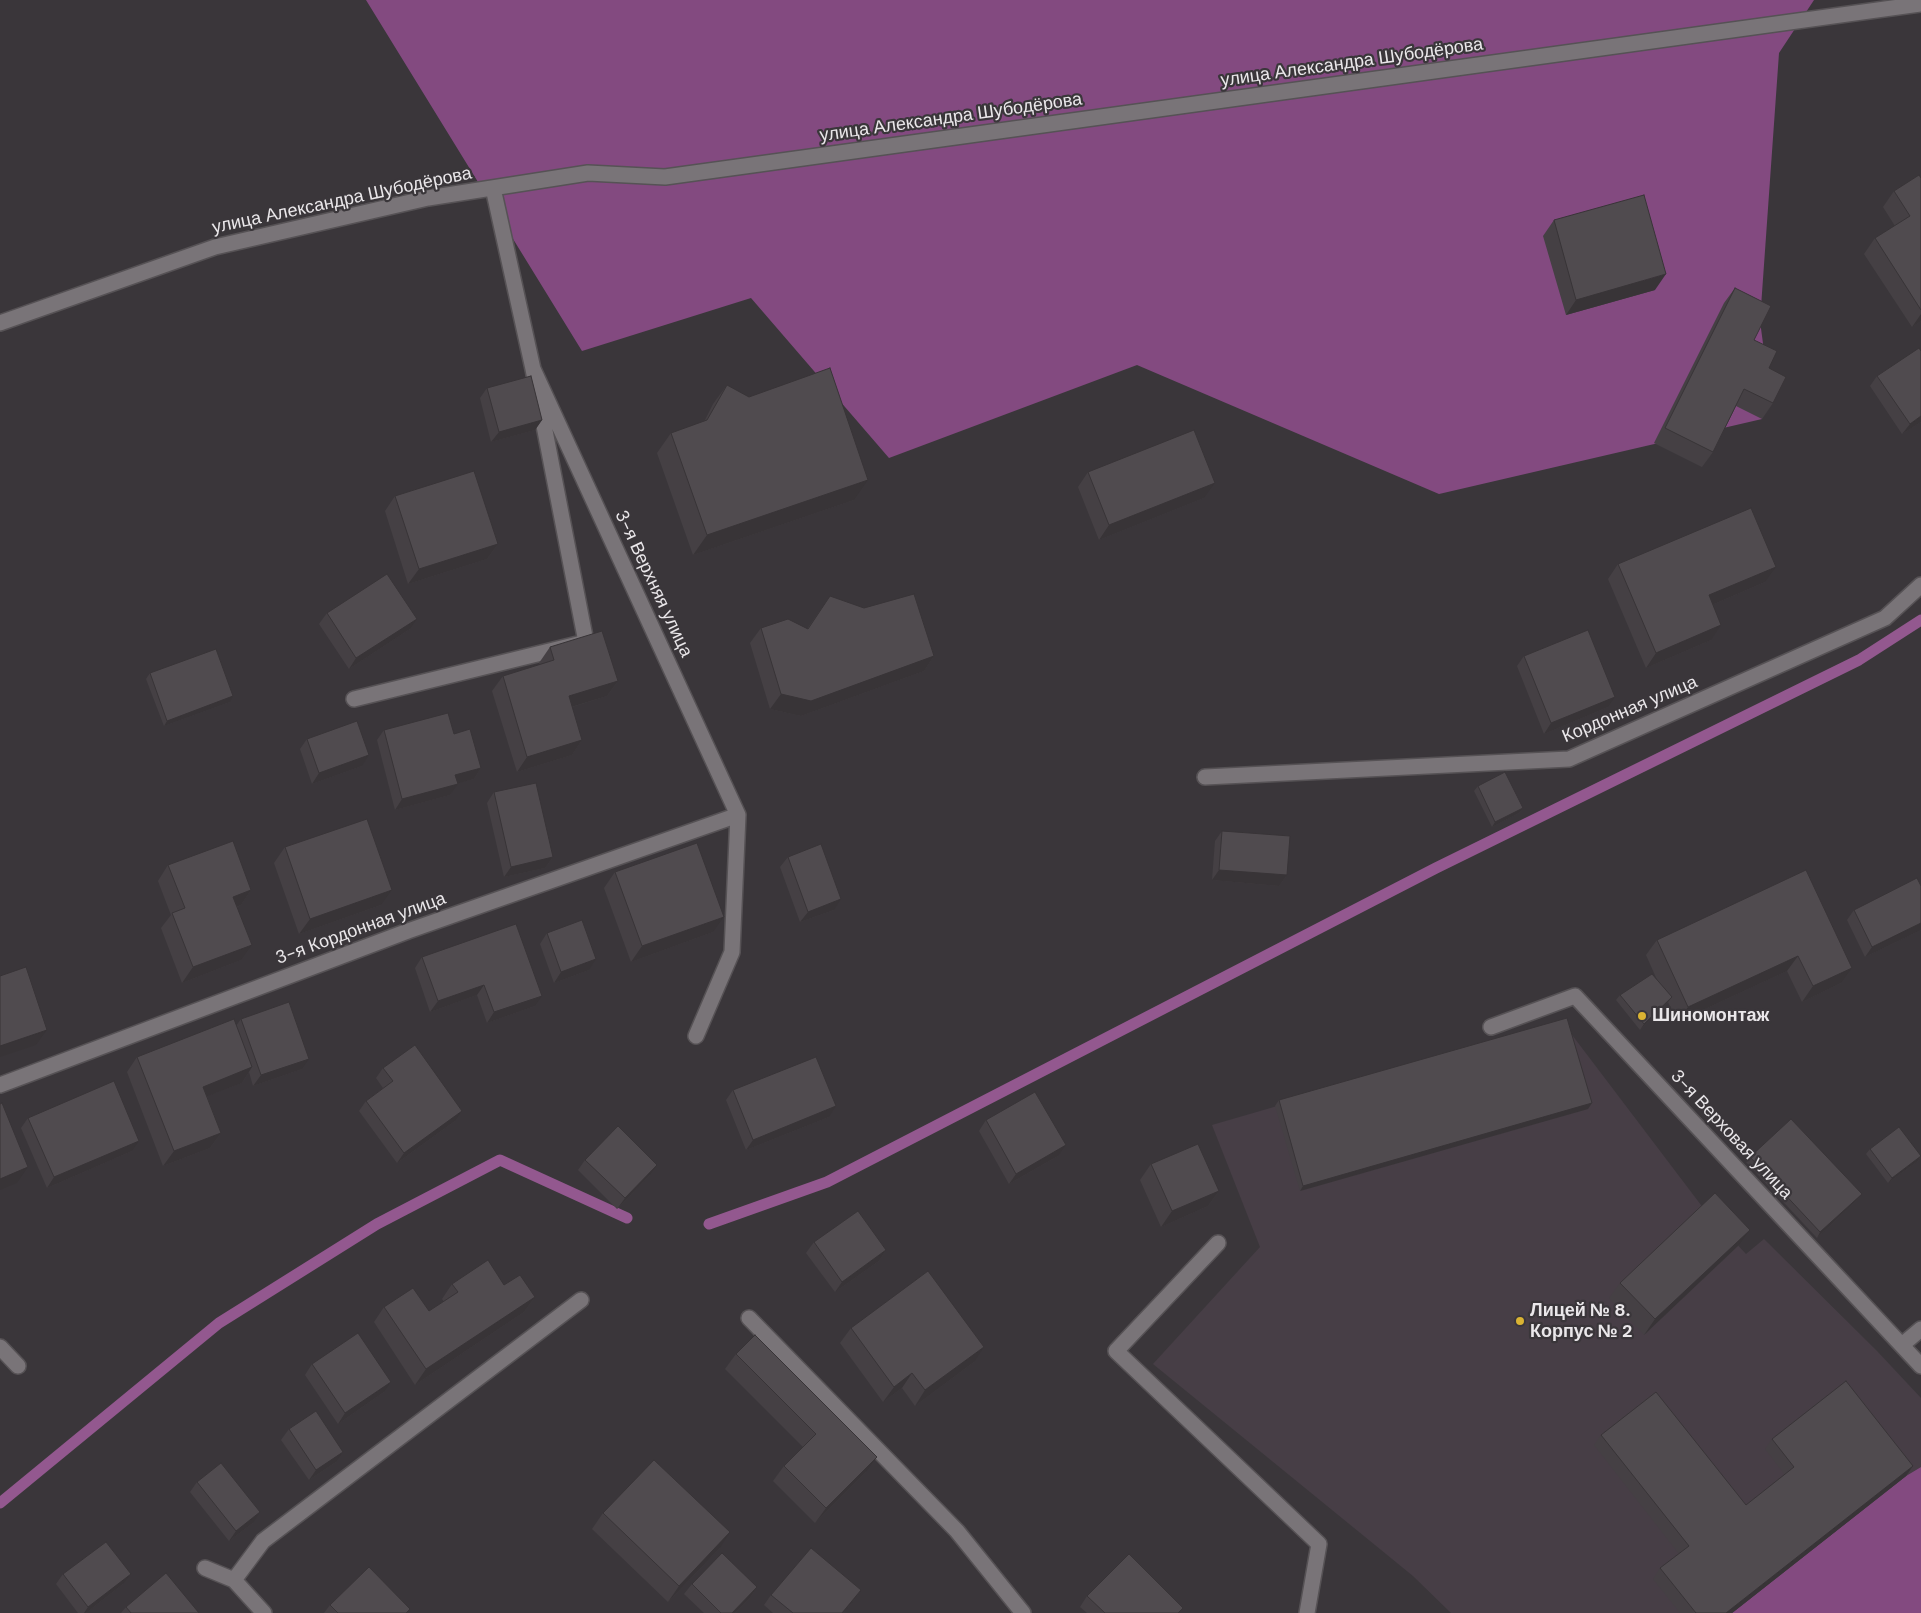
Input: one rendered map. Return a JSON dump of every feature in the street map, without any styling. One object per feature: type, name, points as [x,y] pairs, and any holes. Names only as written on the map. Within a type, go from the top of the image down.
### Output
[{"type":"street","name":"улица Александра Шубодёрова","points":[[0,323],[215,247],[428,198],[588,173],[665,176],[1921,4]]},
{"type":"street","points":[[354,699],[586,642],[533,369],[493,188]]},
{"type":"street","name":"3-я Верхняя улица","points":[[533,369],[738,815]]},
{"type":"street","name":"Кордонная улица","points":[[1205,777],[1569,759],[1885,618],[1921,585]]},
{"type":"street","points":[[696,1036],[732,952],[738,815]]},
{"type":"street","name":"3-я Кордонная улица","points":[[0,1085],[408,931],[738,815]]},
{"type":"street","name":"3-я Верховая улица","points":[[1491,1027],[1575,996],[1921,1366]]},
{"type":"street","points":[[1218,1243],[1116,1351],[1319,1544],[1308,1613]]},
{"type":"street","points":[[234,1580],[263,1541],[581,1300]]},
{"type":"street","points":[[749,1318],[957,1531],[1024,1613]]},
{"type":"street","points":[[1902,1345],[1921,1329]]},
{"type":"street","points":[[0,1347],[18,1366]]},
{"type":"street","points":[[205,1568],[234,1580],[264,1613]]},
{"type":"shaded area","points":[[366,0],[1814,0],[1779,53],[1760,321],[1766,366],[1762,419],[1439,494],[1137,365],[889,458],[751,298],[582,351]]},
{"type":"shaded area","name":"Лицей № 8. Корпус № 2","points":[[1563,1023],[1704,1209],[1746,1254],[1764,1239],[1877,1351],[1921,1398],[1921,1467],[1906,1476],[1732,1613],[1451,1613],[1413,1576],[1153,1364],[1260,1247],[1212,1125]]},
{"type":"shaded area","points":[[1921,1467],[1921,1613],[1732,1613],[1906,1476]]},
{"type":"building","points":[[1919,175],[1921,178],[1921,310],[1875,238],[1910,216],[1894,191]]},
{"type":"building","points":[[1644,195],[1666,274],[1576,300],[1554,220]]},
{"type":"building","points":[[1735,288],[1771,306],[1754,340],[1777,351],[1769,368],[1786,377],[1773,403],[1744,389],[1713,452],[1665,428]]},
{"type":"building","points":[[1919,348],[1921,351],[1921,416],[1910,424],[1877,376]]},
{"type":"building","points":[[830,368],[868,480],[707,535],[671,433],[707,420],[727,385],[749,397]]},
{"type":"building","points":[[531,376],[542,420],[499,432],[487,388]]},
{"type":"building","points":[[1194,430],[1215,483],[1109,525],[1088,472]]},
{"type":"building","points":[[474,471],[498,544],[419,569],[395,496]]},
{"type":"building","points":[[1751,508],[1776,567],[1709,595],[1721,625],[1656,653],[1618,564]]},
{"type":"building","points":[[387,574],[417,619],[356,658],[327,613]]},
{"type":"building","points":[[914,594],[934,656],[811,701],[781,694],[761,628],[788,619],[808,629],[830,596],[864,608]]},
{"type":"building","points":[[1588,630],[1615,697],[1551,723],[1524,656]]},
{"type":"building","points":[[602,631],[618,681],[569,696],[582,740],[527,757],[503,676],[554,660],[550,647]]},
{"type":"building","points":[[216,649],[233,696],[167,721],[150,673]]},
{"type":"building","points":[[448,713],[454,734],[470,729],[481,768],[455,775],[458,784],[402,799],[384,730]]},
{"type":"building","points":[[357,721],[369,755],[319,773],[307,739]]},
{"type":"building","points":[[1505,772],[1523,808],[1495,822],[1478,786]]},
{"type":"building","points":[[536,783],[553,857],[511,867],[494,792]]},
{"type":"building","points":[[367,819],[392,890],[310,919],[285,847]]},
{"type":"building","points":[[1222,831],[1290,836],[1287,875],[1219,870]]},
{"type":"building","points":[[233,841],[251,890],[233,897],[252,945],[193,967],[172,913],[185,908],[168,865]]},
{"type":"building","points":[[697,843],[724,917],[642,946],[615,872]]},
{"type":"building","points":[[821,844],[841,899],[808,912],[788,857]]},
{"type":"building","points":[[1806,870],[1852,968],[1813,986],[1798,956],[1688,1007],[1657,940]]},
{"type":"building","points":[[1917,878],[1921,886],[1921,923],[1872,947],[1854,910]]},
{"type":"building","points":[[582,920],[596,959],[561,972],[547,933]]},
{"type":"building","points":[[516,924],[542,996],[494,1012],[484,985],[438,1001],[422,957]]},
{"type":"building","points":[[26,967],[47,1030],[0,1046],[0,976]]},
{"type":"building","name":"Шиномонтаж","points":[[1652,974],[1672,997],[1644,1024],[1620,995]]},
{"type":"building","points":[[289,1002],[309,1059],[261,1075],[241,1019]]},
{"type":"building","points":[[1567,1018],[1592,1103],[1303,1186],[1279,1100]]},
{"type":"building","points":[[234,1019],[252,1067],[203,1087],[221,1133],[174,1151],[137,1057]]},
{"type":"building","points":[[415,1045],[462,1111],[404,1153],[366,1101],[393,1081],[383,1068]]},
{"type":"building","points":[[816,1057],[836,1106],[753,1140],[733,1090]]},
{"type":"building","points":[[114,1081],[139,1141],[54,1177],[28,1118]]},
{"type":"building","points":[[1035,1092],[1066,1145],[1016,1174],[986,1120]]},
{"type":"building","points":[[2,1103],[28,1167],[0,1179],[0,1104]]},
{"type":"building","points":[[1791,1119],[1862,1194],[1820,1232],[1750,1157]]},
{"type":"building","points":[[618,1126],[657,1165],[625,1198],[585,1160]]},
{"type":"building","points":[[1899,1127],[1921,1156],[1892,1178],[1870,1149]]},
{"type":"building","points":[[1198,1144],[1219,1191],[1172,1211],[1151,1164]]},
{"type":"building","points":[[1715,1193],[1750,1230],[1655,1319],[1620,1283]]},
{"type":"building","points":[[858,1211],[886,1250],[842,1282],[814,1242]]},
{"type":"building","points":[[488,1260],[504,1285],[520,1275],[535,1297],[426,1369],[384,1307],[413,1288],[429,1311],[458,1292],[452,1284]]},
{"type":"building","points":[[928,1271],[984,1347],[925,1390],[912,1373],[894,1387],[851,1328]]},
{"type":"building","points":[[358,1333],[391,1382],[345,1413],[312,1364]]},
{"type":"building","points":[[755,1335],[877,1457],[826,1508],[784,1466],[816,1434],[736,1354]]},
{"type":"building","points":[[1846,1381],[1913,1466],[1726,1613],[1696,1613],[1660,1568],[1689,1546],[1601,1435],[1656,1392],[1746,1505],[1794,1467],[1772,1439]]},
{"type":"building","points":[[316,1411],[343,1452],[316,1470],[289,1429]]},
{"type":"building","points":[[654,1460],[730,1532],[679,1586],[603,1513]]},
{"type":"building","points":[[221,1463],[260,1512],[236,1531],[197,1482]]},
{"type":"building","points":[[106,1542],[131,1574],[88,1607],[63,1574]]},
{"type":"building","points":[[811,1548],[861,1590],[842,1613],[793,1613],[771,1595]]},
{"type":"building","points":[[722,1553],[757,1587],[732,1613],[721,1613],[692,1584]]},
{"type":"building","points":[[1129,1554],[1183,1608],[1178,1613],[1105,1613],[1087,1596]]},
{"type":"building","points":[[369,1567],[410,1609],[406,1613],[338,1613],[330,1605]]},
{"type":"building","points":[[166,1573],[199,1613],[131,1613],[126,1607]]},
{"type":"waterway","points":[[709,1224],[827,1182],[1436,868],[1859,660],[1921,620]]},
{"type":"waterway","points":[[0,1503],[219,1323],[377,1224],[500,1160],[627,1218]]},
{"type":"place","name":"Шиномонтаж","points":[[1642,1016]]},
{"type":"place","name":"Лицей № 8. Корпус № 2","points":[[1520,1321]]}]
